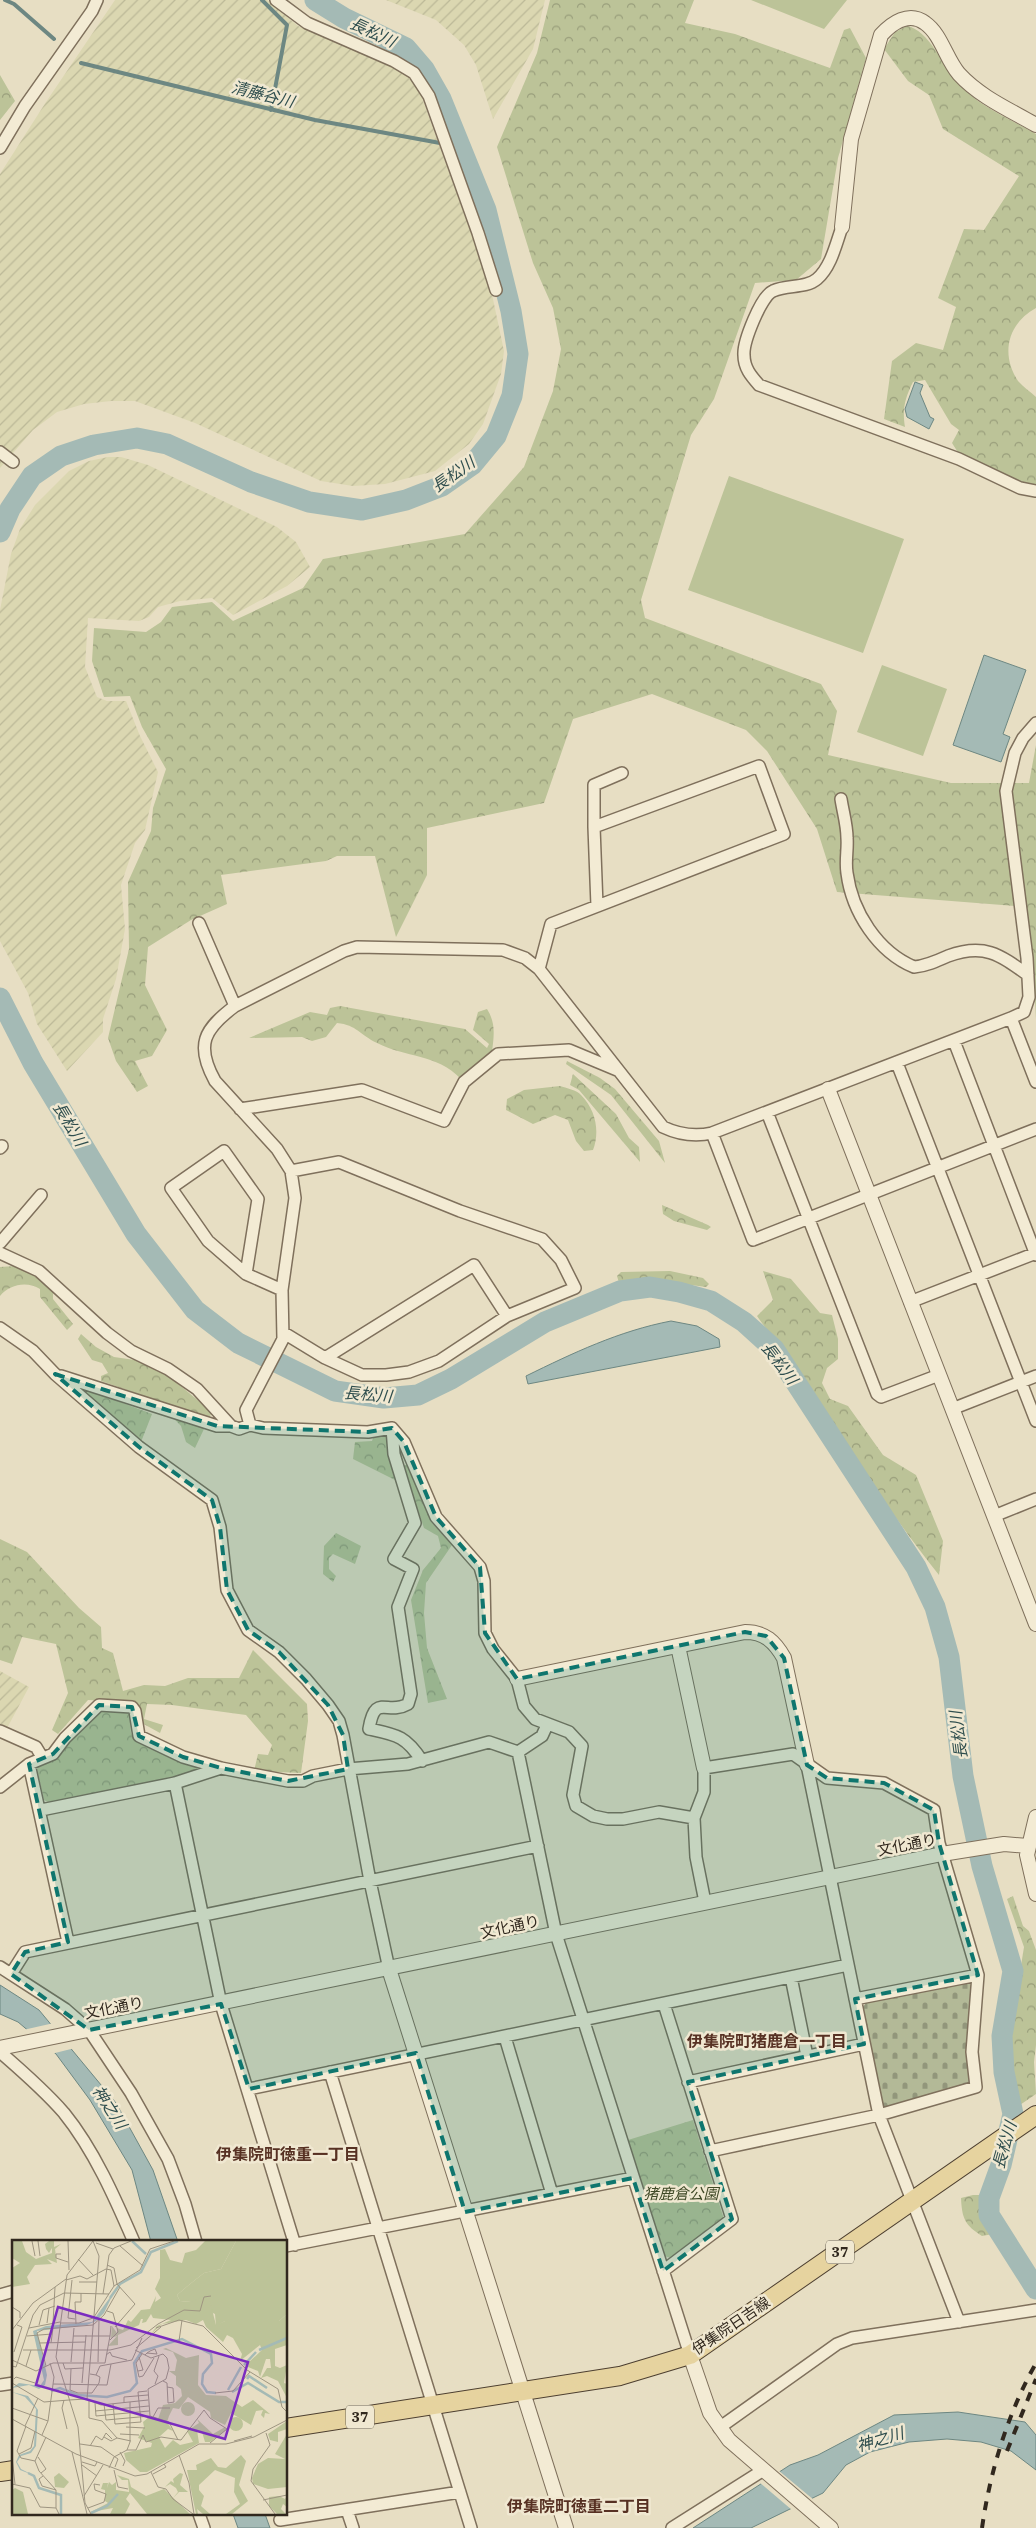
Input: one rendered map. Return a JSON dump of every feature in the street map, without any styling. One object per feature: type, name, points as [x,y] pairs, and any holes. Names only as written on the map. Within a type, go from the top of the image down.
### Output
[{"type":"main road","name":"伊集院日吉線","points":[[288,2428],[523,2393],[620,2376],[690,2355],[1036,2115]]},
{"type":"street","points":[[0,148],[97,0]]},
{"type":"street","points":[[276,0],[307,23],[394,61],[414,73],[429,96],[445,137],[496,290]]},
{"type":"street","points":[[1036,125],[985,96],[970,84],[950,62],[932,31],[924,22],[914,18],[900,20],[890,25],[881,35],[856,115],[851,140],[842,227],[828,263],[816,279],[808,283],[773,290],[761,302],[743,353],[751,376],[760,384],[959,459],[1020,488],[1036,491]]},
{"type":"street","points":[[0,452],[13,462]]},
{"type":"street","points":[[250,1425],[246,1410],[284,1336],[282,1290],[295,1198],[291,1171],[277,1149],[215,1081],[208,1069],[203,1045],[207,1032],[219,1018],[235,1006],[344,951],[357,947],[503,950],[525,958],[539,969],[663,1127],[676,1133],[691,1135],[712,1133],[828,1090],[1024,1012],[1029,997],[1028,975],[1006,792],[1015,753],[1023,738],[1036,723]]},
{"type":"street","points":[[539,969],[551,924],[784,834],[759,766],[594,827]]},
{"type":"street","points":[[597,906],[594,785],[622,773]]},
{"type":"street","points":[[842,799],[847,837],[847,872],[851,893],[859,913],[871,932],[884,946],[898,958],[914,967],[958,953],[978,949],[996,953],[1028,975]]},
{"type":"street","points":[[199,923],[235,1006]]},
{"type":"street","points":[[1011,1018],[1036,1082]]},
{"type":"street","points":[[910,1302],[1036,1254],[954,1040]]},
{"type":"street","points":[[240,1109],[362,1090],[444,1121],[464,1082],[498,1054],[569,1050],[618,1070]]},
{"type":"street","points":[[897,1062],[1036,1421]]},
{"type":"street","points":[[828,1090],[1036,1623]]},
{"type":"street","points":[[767,1112],[877,1394],[881,1397],[939,1375]]},
{"type":"street","points":[[712,1133],[753,1240],[1036,1130]]},
{"type":"street","points":[[246,1274],[258,1199],[224,1151],[171,1188],[208,1241],[246,1274],[282,1290]]},
{"type":"street","points":[[284,1336],[325,1358],[362,1374],[386,1375],[409,1372],[439,1361],[466,1345],[506,1316],[574,1288],[560,1260],[542,1239],[460,1211],[339,1162],[291,1171]]},
{"type":"street","points":[[0,1243],[41,1194]]},
{"type":"street","points":[[0,1253],[40,1271],[113,1338],[131,1351],[168,1369],[197,1389],[231,1426]]},
{"type":"street","points":[[325,1358],[474,1265],[506,1316]]},
{"type":"street","points":[[0,1328],[33,1351],[55,1374],[139,1447],[212,1500],[220,1527],[227,1590],[248,1630],[279,1652],[328,1705],[338,1721],[343,1734],[348,1769],[389,1969],[566,2528]]},
{"type":"street","points":[[55,1374],[217,1426],[231,1426],[239,1429],[250,1425],[263,1428],[351,1432],[368,1432],[392,1428]]},
{"type":"street","points":[[952,1409],[1036,1376]]},
{"type":"street","points":[[392,1428],[394,1454],[415,1523],[394,1560],[413,1569],[398,1607],[411,1694],[408,1704],[402,1707],[382,1706],[376,1708],[372,1714],[369,1729],[394,1735],[411,1744],[422,1761]]},
{"type":"street","points":[[392,1428],[404,1442],[436,1517],[480,1567],[484,1581],[485,1633],[493,1649],[517,1678],[524,1706],[530,1715],[547,1725],[569,1732],[582,1746],[573,1795],[576,1806],[593,1816],[614,1819],[659,1812],[694,1818]]},
{"type":"street","points":[[994,1516],[1036,1499]]},
{"type":"street","points":[[517,1678],[745,1632],[766,1636],[777,1646],[784,1658],[879,2116],[959,2322]]},
{"type":"street","points":[[678,1646],[704,1768],[704,1792],[694,1818],[696,1857],[705,1902]]},
{"type":"street","points":[[0,1787],[30,1764],[52,1754],[65,1738],[99,1705],[132,1707],[135,1710],[139,1736],[183,1757],[221,1768],[288,1781],[303,1781],[314,1776],[348,1769],[408,1764],[489,1742],[518,1752]]},
{"type":"street","points":[[518,1752],[542,1736],[547,1725]]},
{"type":"street","points":[[0,1732],[36,1747],[42,1757]]},
{"type":"street","points":[[518,1752],[556,1934],[704,2398],[719,2428],[764,2472],[831,2528]]},
{"type":"street","points":[[704,1768],[793,1754],[827,1778],[884,1783],[934,1810],[935,1825],[945,1854],[978,1975],[972,2052],[976,2087],[879,2116],[710,2151]]},
{"type":"street","points":[[30,1764],[68,1942]]},
{"type":"street","points":[[41,1810],[174,1783],[221,1768]]},
{"type":"street","points":[[174,1783],[220,2004],[248,2089],[291,2246],[633,2178]]},
{"type":"street","points":[[1036,1817],[1028,1846],[1028,1863],[1036,1894]]},
{"type":"street","name":"文化通り","points":[[2,2049],[705,1902],[945,1854],[991,1845],[1028,1846]]},
{"type":"street","points":[[11,1974],[25,1952],[538,1846]]},
{"type":"street","points":[[248,2089],[848,1965]]},
{"type":"street","points":[[0,1967],[65,2009],[89,2030],[131,2093],[168,2159],[185,2204],[195,2240]]},
{"type":"street","points":[[855,1999],[978,1975]]},
{"type":"street","points":[[791,1977],[807,2056]]},
{"type":"street","points":[[663,2271],[732,2219],[664,2004]]},
{"type":"street","points":[[505,2037],[552,2194]]},
{"type":"street","points":[[688,2082],[864,2044]]},
{"type":"street","points":[[2,2049],[64,2114],[92,2156],[133,2240]]},
{"type":"street","points":[[330,2072],[471,2528]]},
{"type":"street","points":[[719,2428],[837,2344],[852,2338],[1033,2310]]},
{"type":"street","points":[[672,2528],[764,2472]]},
{"type":"street","points":[[281,2521],[460,2492]]},
{"type":"street","points":[[347,2510],[353,2528]]},
{"type":"street","points":[[200,2516],[204,2528]]},
{"type":"highlighted area","points":[[55,1374],[217,1426],[368,1432],[392,1428],[404,1442],[436,1517],[480,1567],[485,1633],[517,1679],[745,1632],[766,1636],[784,1658],[807,1765],[827,1778],[884,1783],[934,1810],[939,1843],[978,1975],[855,1999],[864,2044],[688,2082],[732,2219],[663,2271],[633,2178],[465,2212],[416,2053],[249,2089],[221,2004],[89,2030],[11,1974],[25,1952],[68,1942],[29,1764],[53,1754],[99,1705],[132,1707],[139,1736],[183,1757],[221,1768],[288,1781],[348,1769],[343,1735],[328,1705],[279,1652],[248,1630],[227,1590],[220,1527],[212,1500],[139,1447]]},
{"type":"shaded area","points":[[115,0],[267,0],[298,26],[406,70],[418,87],[490,285],[504,351],[501,374],[483,424],[469,444],[435,471],[385,484],[353,486],[321,481],[195,423],[135,401],[84,404],[57,412],[33,430],[0,468],[0,174]]},
{"type":"shaded area","points":[[386,0],[545,0],[533,49],[493,119],[476,65],[464,45],[436,20]]},
{"type":"shaded area","points":[[108,457],[121,457],[148,465],[277,527],[296,542],[310,567],[287,586],[233,615],[212,598],[180,601],[158,607],[149,617],[139,621],[88,618],[85,667],[97,697],[107,701],[126,701],[140,736],[158,772],[145,830],[135,843],[121,885],[125,929],[116,979],[103,1019],[103,1032],[67,1071],[37,1024],[28,993],[0,941],[0,610],[11,554],[20,529],[35,505],[69,471],[89,461]]},
{"type":"shaded area","points":[[0,1671],[29,1687],[5,1732],[0,1729]]},
{"type":"green space","points":[[550,0],[694,0],[685,23],[735,34],[830,68],[844,30],[850,28],[866,58],[838,158],[821,259],[796,280],[755,283],[714,399],[691,435],[641,600],[645,618],[821,684],[837,711],[828,755],[951,783],[1029,783],[1036,745],[1036,1019],[1033,957],[1027,907],[837,892],[817,829],[767,751],[746,730],[652,694],[573,719],[544,803],[427,828],[427,875],[396,937],[375,856],[337,856],[326,861],[221,875],[227,904],[191,920],[148,947],[145,985],[167,1030],[152,1056],[135,1061],[148,1086],[137,1092],[116,1061],[108,1038],[129,949],[128,882],[151,831],[153,808],[166,769],[142,727],[130,696],[104,697],[92,661],[94,628],[146,632],[161,622],[172,607],[212,602],[233,621],[303,588],[323,559],[465,534],[524,467],[553,391],[561,349],[553,308],[533,263],[497,147],[537,53]]},
{"type":"green space","points":[[751,0],[847,0],[824,29]]},
{"type":"green space","points":[[907,26],[915,29],[929,41],[952,76],[975,99],[1036,134],[1036,308],[1026,314],[1013,331],[1008,350],[1012,371],[1018,381],[1036,397],[1036,488],[959,454],[952,443],[959,430],[951,424],[925,380],[913,382],[910,388],[904,409],[905,427],[884,419],[892,361],[916,343],[943,350],[956,307],[938,298],[964,229],[984,230],[1019,176],[943,129],[929,95],[908,81],[884,49],[895,32]]},
{"type":"green space","points":[[0,75],[15,101],[0,120]]},
{"type":"green space","points":[[729,476],[904,539],[863,653],[688,590]]},
{"type":"green space","points":[[882,665],[947,689],[923,756],[857,732]]},
{"type":"green space","points":[[340,1006],[465,1029],[487,1048],[489,1044],[473,1030],[478,1012],[487,1009],[493,1025],[492,1052],[461,1079],[431,1060],[388,1048],[344,1024],[337,1023],[326,1037],[312,1041],[302,1037],[249,1038],[310,1012],[327,1015],[330,1008]]},
{"type":"green space","points":[[567,1061],[600,1078],[615,1089],[659,1141],[665,1163],[611,1095],[566,1064]]},
{"type":"green space","points":[[573,1074],[616,1114],[629,1138],[639,1147],[640,1162],[579,1090],[570,1085]]},
{"type":"green space","points":[[560,1086],[579,1093],[590,1107],[596,1129],[593,1150],[584,1151],[576,1141],[568,1120],[555,1115],[533,1124],[506,1110],[507,1099],[524,1090]]},
{"type":"green space","points":[[662,1205],[711,1227],[707,1230],[674,1221],[663,1214]]},
{"type":"green space","points":[[15,1266],[30,1270],[53,1288],[53,1299],[73,1324],[67,1330],[40,1297],[40,1289],[30,1285],[19,1285],[14,1286],[0,1296],[0,1267]]},
{"type":"green space","points":[[670,1271],[703,1278],[709,1284],[706,1287],[674,1283],[620,1286],[617,1276],[621,1272]]},
{"type":"green space","points":[[763,1271],[791,1279],[820,1313],[832,1315],[838,1339],[838,1359],[827,1368],[822,1383],[830,1399],[848,1406],[883,1455],[916,1475],[943,1541],[939,1575],[891,1512],[757,1316],[773,1300]]},
{"type":"green space","points":[[81,1334],[96,1347],[114,1357],[135,1360],[165,1373],[212,1412],[195,1448],[186,1442],[181,1426],[156,1400],[101,1381],[101,1376],[108,1373],[102,1363],[92,1360],[78,1339]]},
{"type":"green space","points":[[75,1385],[152,1414],[141,1442]]},
{"type":"green space","points":[[388,1432],[389,1454],[395,1480],[353,1459],[355,1442],[372,1441],[374,1435]]},
{"type":"green space","points":[[408,1464],[433,1524],[452,1545],[426,1583],[424,1613],[427,1648],[447,1699],[428,1703],[411,1600],[423,1570],[441,1548],[438,1536],[424,1528],[403,1466]]},
{"type":"green space","points":[[336,1533],[361,1546],[355,1564],[333,1554],[329,1558],[329,1569],[336,1576],[333,1582],[323,1574],[324,1546]]},
{"type":"green space","points":[[0,1539],[27,1552],[79,1608],[101,1627],[102,1648],[113,1653],[123,1691],[144,1685],[165,1686],[188,1678],[239,1678],[253,1650],[307,1704],[308,1721],[301,1773],[254,1771],[258,1754],[268,1755],[272,1745],[246,1715],[172,1705],[147,1704],[144,1719],[163,1725],[160,1733],[140,1722],[132,1703],[88,1700],[58,1734],[52,1730],[68,1693],[56,1644],[22,1637],[12,1664],[0,1660]]},
{"type":"green space","points":[[103,1708],[129,1710],[131,1733],[136,1740],[197,1766],[198,1772],[50,1803],[44,1800],[37,1769],[40,1763],[56,1759],[69,1741]]},
{"type":"green space","points":[[1013,1896],[1023,1926],[1029,1931],[1036,1950],[1036,2045],[1034,2062],[1036,2094],[1017,2107],[1011,2066],[1011,2028],[1024,1947],[1007,1899]]},
{"type":"green space","points":[[969,1983],[972,1987],[966,2049],[971,2080],[969,2084],[888,2108],[882,2105],[863,2007],[866,2003]]},
{"type":"green space","name":"猪鹿倉公園","points":[[693,2120],[724,2219],[671,2258],[664,2256],[628,2140]]},
{"type":"green space","points":[[984,2195],[981,2213],[993,2234],[982,2236],[968,2225],[962,2211],[961,2198]]},
{"type":"water","points":[[915,382],[923,385],[920,393],[930,417],[934,419],[929,429],[907,417],[905,409]]},
{"type":"water","points":[[984,655],[1026,670],[1003,734],[1010,737],[1001,762],[953,745]]},
{"type":"water","points":[[671,1321],[697,1326],[719,1339],[720,1347],[528,1384],[526,1376],[579,1351],[633,1331]]},
{"type":"water","name":"神之川","points":[[0,1985],[39,2010],[116,2103],[153,2170],[177,2240],[150,2240],[132,2170],[90,2100],[56,2054],[18,2022],[0,2014]]},
{"type":"water","name":"神之川","points":[[958,2412],[1025,2422],[1036,2435],[1036,2470],[1011,2451],[981,2442],[947,2439],[909,2442],[870,2452],[846,2465],[823,2493],[751,2528],[693,2528],[790,2465],[818,2455],[894,2415]]},
{"type":"water","points":[[234,2516],[266,2516],[270,2528],[238,2528]]},
{"type":"pier","points":[[54,2023],[75,2048],[51,2054],[23,2030]]},
{"type":"pier","points":[[778,2470],[814,2500],[792,2510],[759,2482]]},
{"type":"waterway","name":"清藤谷川","points":[[5,0],[14,4],[54,39]]},
{"type":"waterway","points":[[262,0],[287,25],[271,110]]},
{"type":"waterway","name":"長松川","points":[[0,532],[10,509],[32,476],[61,456],[94,445],[137,438],[167,444],[251,482],[309,502],[362,510],[406,500],[442,486],[472,465],[496,436],[512,396],[518,354],[511,311],[486,210],[441,99],[424,69],[406,48],[344,18],[315,0]]},
{"type":"waterway","name":"清藤谷川","points":[[81,63],[315,120],[440,143]]},
{"type":"waterway","name":"長松川","points":[[0,998],[33,1063],[136,1234],[195,1310],[238,1343],[335,1391],[384,1398],[418,1395],[451,1379],[545,1322],[620,1291],[650,1287],[679,1292],[711,1301],[744,1322],[774,1349],[916,1567],[935,1607],[949,1657],[963,1776],[982,1866],[1013,1971],[1002,2036],[1004,2072],[1013,2114],[1001,2165],[989,2198],[989,2215],[1036,2289]]},
{"type":"railway","points":[[982,2528],[985,2507],[1001,2443],[1017,2402],[1036,2363]]},
{"type":"railway","points":[[1007,2451],[1036,2379]]},
{"type":"district","name":"伊集院町猪鹿倉一丁目","points":[[767,2041]]},
{"type":"district","name":"伊集院町徳重一丁目","points":[[288,2154]]},
{"type":"district","name":"伊集院町徳重二丁目","points":[[579,2506]]}]
